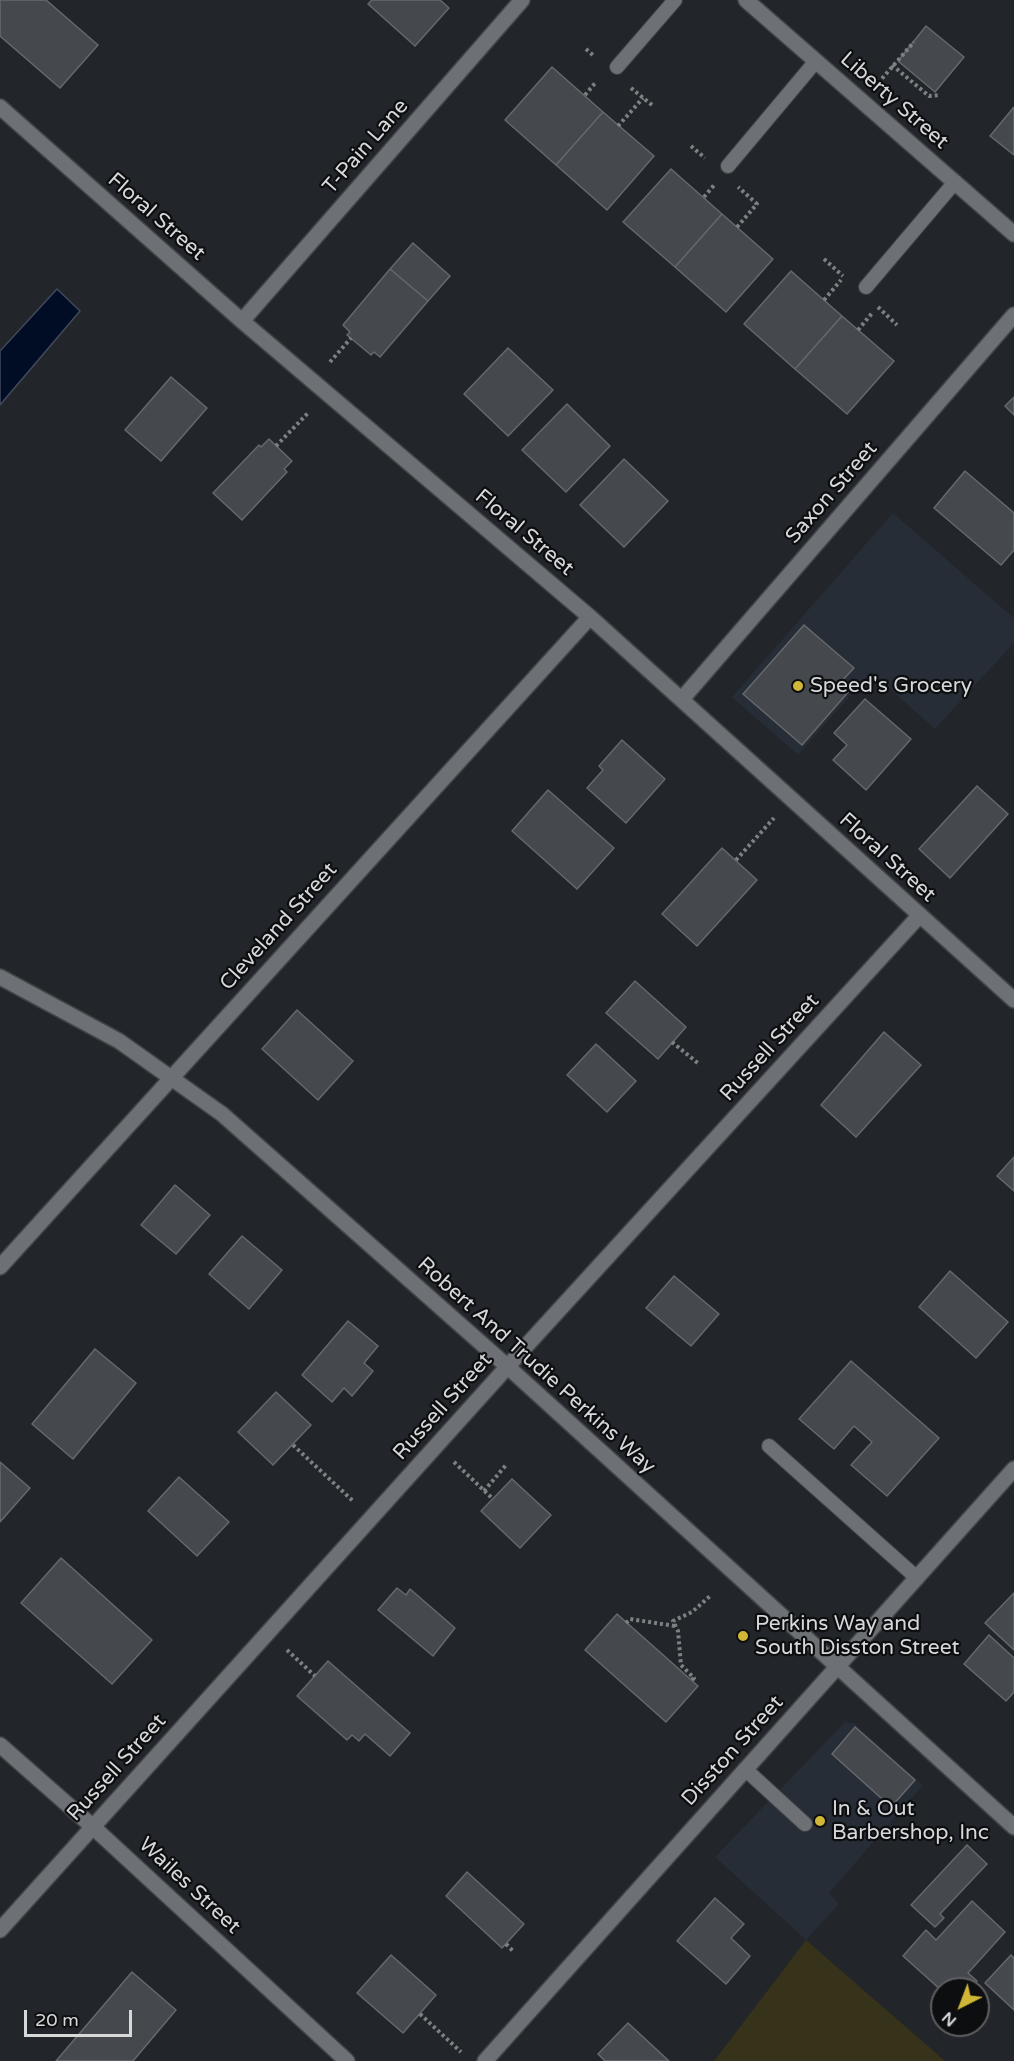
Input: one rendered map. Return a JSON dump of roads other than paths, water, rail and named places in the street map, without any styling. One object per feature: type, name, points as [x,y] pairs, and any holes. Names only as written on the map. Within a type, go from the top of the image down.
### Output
[{"type":"street","name":"T-Pain Lane","points":[[242,321],[522,0]]},
{"type":"street","name":"Liberty Street","points":[[746,0],[1014,234]]},
{"type":"street","name":"Floral Street","points":[[0,107],[242,321],[590,617],[1014,1000]]},
{"type":"street","name":"Saxon Street","points":[[682,699],[1014,315]]},
{"type":"street","name":"Cleveland Street","points":[[0,1267],[590,617]]},
{"type":"street","name":"Russell Street","points":[[0,1930],[437,1445],[920,915]]},
{"type":"street","name":"Robert And Trudie Perkins Way","points":[[0,977],[119,1041],[222,1114],[508,1367],[1014,1827]]},
{"type":"street","name":"Disston Street","points":[[485,2061],[1014,1469]]},
{"type":"street","name":"Wailes Street","points":[[0,1745],[93,1827],[347,2061]]},
{"type":"lane","points":[[617,67],[675,0]]},
{"type":"lane","points":[[728,166],[816,61]]},
{"type":"lane","points":[[866,287],[955,182]]},
{"type":"lane","points":[[769,1446],[916,1578]]},
{"type":"lane","points":[[745,1769],[805,1824]]},
{"type":"water","points":[[57,289],[80,311],[0,405],[0,351]]},
{"type":"place","name":"Speed's Grocery","points":[[798,686]]},
{"type":"place","name":"Perkins Way and South Disston Street","points":[[743,1636]]},
{"type":"place","name":"In & Out Barbershop, Inc","points":[[820,1821]]}]
